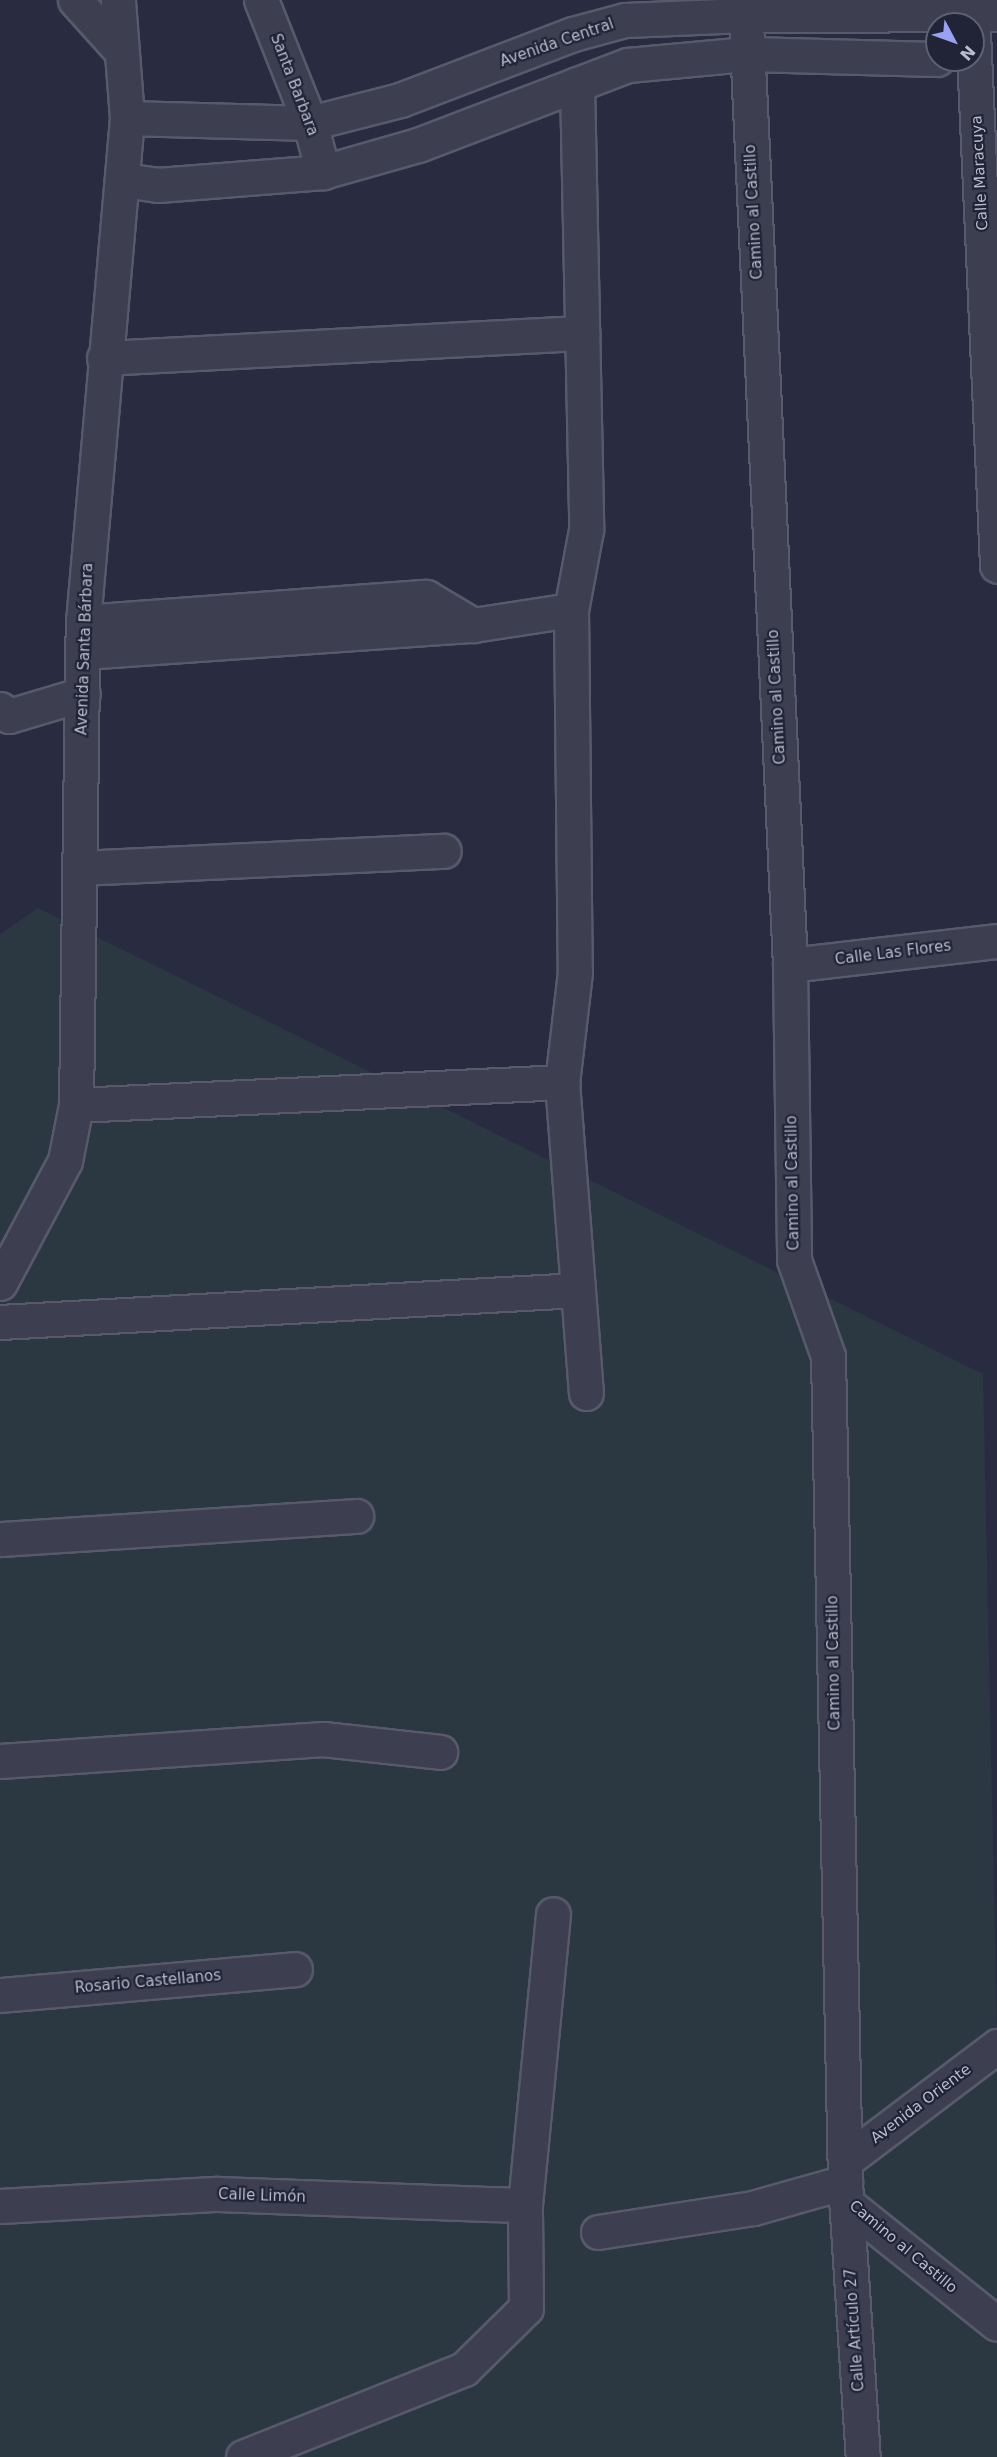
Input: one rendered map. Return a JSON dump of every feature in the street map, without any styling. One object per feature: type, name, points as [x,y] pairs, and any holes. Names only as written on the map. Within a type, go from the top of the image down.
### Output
[{"type":"street","points":[[75,0],[120,50]]},
{"type":"street","name":"Avenida Santa Bárbara","points":[[0,1283],[65,1161],[76,1105],[83,637],[104,358],[123,180],[127,118],[120,50],[118,0]]},
{"type":"street","name":"Santa Barbara","points":[[261,0],[310,123],[323,172]]},
{"type":"street","name":"Avenida Central","points":[[127,118],[310,123],[400,100],[573,34],[626,20],[746,7],[925,27]]},
{"type":"street","name":"Camino al Castillo","points":[[746,7],[790,965],[794,1260],[828,1356],[846,2182],[997,2324]]},
{"type":"street","points":[[123,180],[158,185],[323,172],[418,145],[628,65],[747,54],[925,59]]},
{"type":"street","name":"Calle Maracuya","points":[[978,72],[997,565]]},
{"type":"street","points":[[577,84],[586,530],[571,610],[575,972],[562,1082],[586,1393]]},
{"type":"street","points":[[104,358],[582,333]]},
{"type":"street","points":[[83,637],[426,597],[473,625],[571,610]]},
{"type":"street","points":[[3,718],[83,694]]},
{"type":"street","points":[[80,868],[444,851]]},
{"type":"street","name":"Calle Las Flores","points":[[790,965],[997,941]]},
{"type":"street","points":[[76,1105],[562,1082]]},
{"type":"street","points":[[0,1322],[578,1290]]},
{"type":"street","points":[[0,1539],[356,1516]]},
{"type":"street","points":[[0,1761],[323,1739],[440,1752]]},
{"type":"street","points":[[243,2457],[464,2369],[526,2308],[525,2205],[553,1914]]},
{"type":"street","name":"Rosario Castellanos","points":[[0,1995],[295,1969]]},
{"type":"street","name":"Avenida Oriente","points":[[846,2182],[997,2046]]},
{"type":"street","points":[[598,2232],[753,2208],[846,2182]]},
{"type":"street","name":"Calle Artículo 27","points":[[846,2182],[863,2457]]},
{"type":"street","name":"Calle Limón","points":[[0,2206],[218,2194],[525,2205]]},
{"type":"shaded area","points":[[38,908],[983,1374],[997,2036],[997,2457],[0,2457],[0,934]]}]
